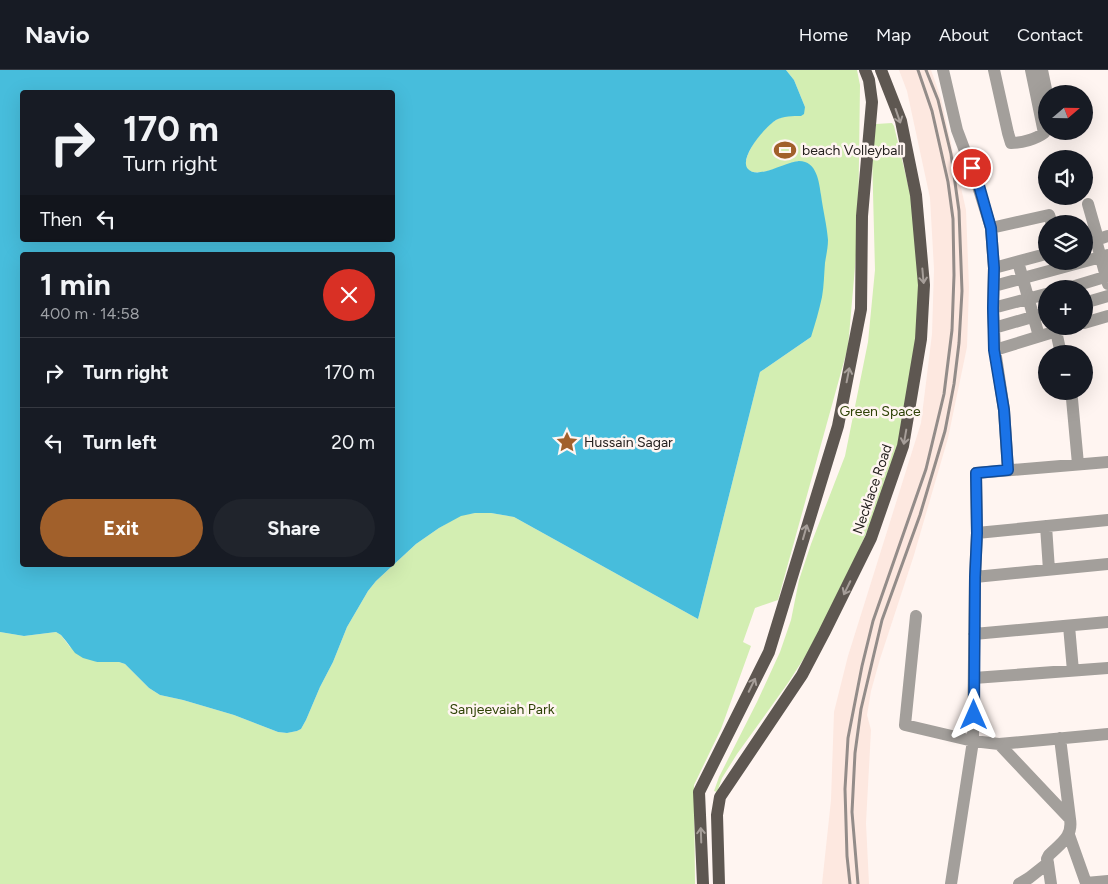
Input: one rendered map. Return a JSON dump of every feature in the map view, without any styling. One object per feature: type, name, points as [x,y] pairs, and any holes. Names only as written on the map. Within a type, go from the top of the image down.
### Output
[{"type":"main road","points":[[703,884],[699,792],[769,652],[838,426],[860,310],[862,216],[872,102],[869,80],[865,70]]},
{"type":"main road","name":"Necklace Road","points":[[719,884],[716,815],[720,797],[802,675],[824,633],[871,538],[903,446],[921,339],[924,285],[916,195],[901,121],[881,70]]},
{"type":"main road","points":[[872,102],[892,98]]},
{"type":"main road","points":[[699,792],[720,797]]},
{"type":"street","points":[[942,70],[957,130],[978,182],[991,228],[994,268],[994,350],[1004,410],[1008,470]]},
{"type":"street","points":[[994,70],[1011,143],[1038,136]]},
{"type":"street","points":[[1032,70],[1039,85]]},
{"type":"street","points":[[1042,70],[1043,85]]},
{"type":"street","points":[[1088,205],[1097,240],[1104,256],[1107,278],[1093,282]]},
{"type":"street","points":[[991,228],[1038,217]]},
{"type":"street","points":[[994,268],[1038,256]]},
{"type":"street","points":[[1018,262],[1039,336]]},
{"type":"street","points":[[994,286],[1047,270]]},
{"type":"street","points":[[993,308],[1038,296]]},
{"type":"street","points":[[1093,300],[1108,296]]},
{"type":"street","points":[[994,328],[1038,315]]},
{"type":"street","points":[[1093,320],[1108,316]]},
{"type":"street","points":[[994,350],[1042,335]]},
{"type":"street","points":[[1072,400],[1078,464]]},
{"type":"street","points":[[951,884],[973,741],[977,533],[976,473],[1108,462]]},
{"type":"street","points":[[977,533],[1108,520]]},
{"type":"street","points":[[1046,526],[1049,570]]},
{"type":"street","points":[[975,577],[1108,564]]},
{"type":"street","points":[[916,616],[905,725],[973,741],[999,744],[1108,734]]},
{"type":"street","points":[[974,634],[1108,622]]},
{"type":"street","points":[[1069,626],[1073,670]]},
{"type":"street","points":[[974,678],[1108,668]]},
{"type":"street","points":[[1051,884],[1047,859],[1069,835],[1071,830],[1060,738]]},
{"type":"street","points":[[999,744],[1070,819]]},
{"type":"street","points":[[1069,835],[1086,884],[1108,880]]},
{"type":"street","points":[[1019,884],[1048,863]]},
{"type":"shaded area","points":[[899,70],[931,70],[941,98],[966,210],[969,287],[967,347],[948,438],[914,555],[871,691],[867,715],[871,730],[866,823],[869,884],[822,884],[831,800],[834,712],[848,656],[921,423],[932,334],[934,269],[930,198],[907,91]]},
{"type":"green space","name":"Sanjeevaiah Park","points":[[786,70],[857,70],[860,85],[858,233],[848,347],[778,600],[755,608],[743,642],[751,646],[721,729],[694,785],[695,884],[0,884],[0,632],[24,636],[56,632],[61,635],[70,647],[97,662],[119,662],[125,664],[149,688],[160,695],[234,715],[278,732],[297,731],[301,729],[306,720],[347,627],[376,581],[391,567],[395,567],[395,563],[416,544],[439,528],[461,515],[475,513],[491,513],[514,517],[698,619],[760,372],[811,337],[798,161],[764,172],[753,172],[748,170],[746,165],[748,154],[764,129],[776,120],[805,107],[794,80]]},
{"type":"green space","name":"Green Space","points":[[892,123],[915,214],[920,285],[918,331],[900,439],[875,513],[851,568],[808,652],[737,754],[722,778],[717,792],[714,791],[719,777],[780,652],[791,620],[799,580],[845,456],[868,342],[875,270],[872,153],[876,124]]},
{"type":"water","name":"Hussain Sagar","points":[[0,70],[786,70],[794,80],[805,107],[804,114],[782,118],[772,123],[754,143],[746,164],[748,169],[758,172],[799,161],[810,164],[816,173],[828,240],[822,297],[811,337],[760,372],[698,619],[514,517],[491,513],[475,513],[461,516],[416,544],[395,563],[395,252],[20,252],[20,567],[391,567],[368,591],[347,627],[333,662],[301,729],[287,733],[278,732],[234,715],[160,695],[149,688],[125,664],[119,662],[97,662],[83,658],[75,653],[61,635],[56,632],[24,636],[0,632]]},
{"type":"railway","points":[[850,884],[847,856],[845,789],[848,738],[873,621],[926,469],[944,394],[952,330],[954,275],[953,219],[948,182],[932,111],[918,70]]},
{"type":"railway","points":[[858,884],[852,812],[855,753],[861,709],[882,620],[920,515],[945,431],[954,384],[959,343],[962,291],[959,211],[951,154],[938,100],[926,70]]},
{"type":"place","name":"beach Volleyball","points":[[785,150]]},
{"type":"place","name":"Hussain Sagar","points":[[567,442]]},
{"type":"route","points":[[972,168],[991,228],[994,268],[994,350],[1004,410],[1008,470],[976,473],[974,715]]}]
